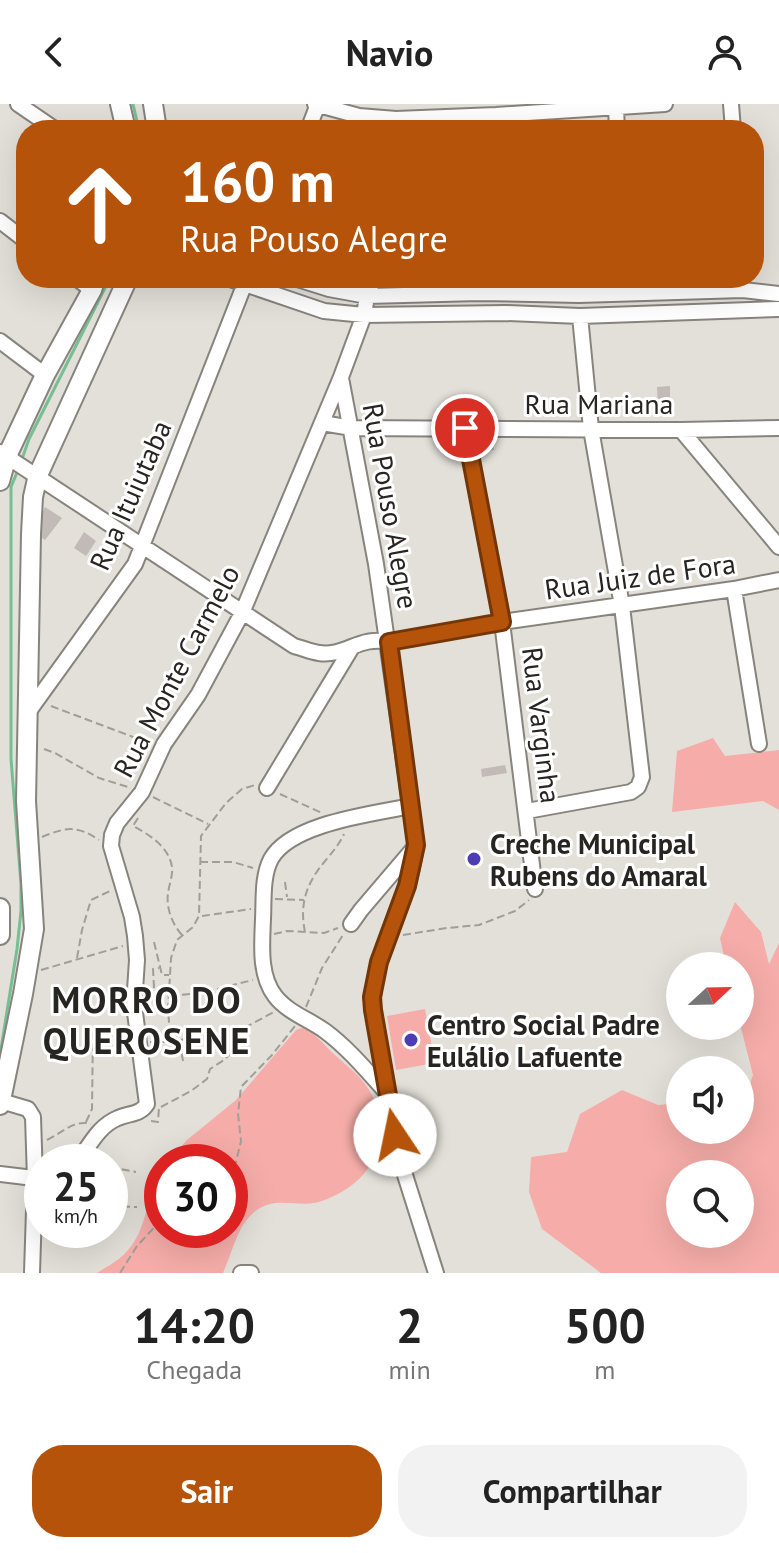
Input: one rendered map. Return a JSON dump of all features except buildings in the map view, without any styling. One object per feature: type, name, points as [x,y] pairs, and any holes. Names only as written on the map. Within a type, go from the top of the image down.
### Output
[{"type":"main road","points":[[0,481],[45,375],[92,288]]},
{"type":"main road","points":[[0,1103],[34,929],[26,801],[32,707],[33,497],[38,475],[123,288]]},
{"type":"main road","points":[[0,908],[0,935]]},
{"type":"street","points":[[18,104],[41,120]]},
{"type":"street","points":[[317,104],[359,116],[473,120]]},
{"type":"street","points":[[513,120],[665,104]]},
{"type":"street","points":[[616,108],[617,120]]},
{"type":"street","points":[[0,221],[16,233]]},
{"type":"street","name":"Rua Ituiutaba","points":[[32,707],[135,564],[243,288]]},
{"type":"street","points":[[264,288],[324,311],[364,315],[506,313],[580,316],[779,309]]},
{"type":"street","points":[[326,288],[367,296],[477,288]]},
{"type":"street","name":"Rua Monte Carmelo","points":[[112,850],[112,835],[117,823],[146,794],[162,749],[198,695],[242,613],[341,377],[364,315],[370,288]]},
{"type":"street","points":[[504,288],[506,313]]},
{"type":"street","points":[[521,288],[579,295],[695,288]]},
{"type":"street","points":[[624,315],[625,288]]},
{"type":"street","points":[[742,288],[743,311]]},
{"type":"street","points":[[757,288],[779,294]]},
{"type":"street","points":[[527,811],[631,792],[638,787],[642,777],[622,606],[591,429],[580,316]]},
{"type":"street","points":[[0,341],[45,375]]},
{"type":"street","name":"Rua Pouso Alegre","points":[[341,377],[389,642],[416,845],[408,881],[379,962],[372,997],[373,1010],[404,1177],[436,1273]]},
{"type":"street","name":"Rua Mariana","points":[[322,423],[352,428],[779,428]]},
{"type":"street","name":"Rua Varginha","points":[[465,428],[502,622],[535,889]]},
{"type":"street","points":[[681,430],[779,547]]},
{"type":"street","name":"Rua Juiz de Fora","points":[[9,458],[294,646],[321,654],[351,649],[358,643],[377,639],[389,642],[779,580]]},
{"type":"street","points":[[734,589],[759,744]]},
{"type":"street","points":[[267,788],[351,649]]},
{"type":"street","points":[[386,1092],[327,1032],[286,1007],[273,994],[261,953],[268,904],[266,872],[282,845],[294,837],[316,827],[411,806]]},
{"type":"street","points":[[351,924],[416,845]]},
{"type":"street","points":[[91,1144],[102,1129],[120,1117],[140,1112],[152,1099],[134,1005],[136,941],[112,850]]},
{"type":"street","points":[[0,1103],[30,1110],[33,1144]]},
{"type":"street","points":[[0,1174],[24,1177]]},
{"type":"street","points":[[32,1273],[34,1248]]},
{"type":"street","points":[[241,1273],[251,1273]]},
{"type":"path","points":[[32,707],[124,733],[162,749]]},
{"type":"path","points":[[27,748],[38,747],[55,753],[99,778],[146,794],[210,824]]},
{"type":"path","points":[[145,1045],[165,1042],[170,1035],[171,958],[177,940],[193,927],[199,916],[201,836],[226,803],[242,789],[254,785],[321,812],[329,824]]},
{"type":"path","points":[[305,932],[301,914],[306,891],[338,847],[351,819]]},
{"type":"path","points":[[133,826],[153,836],[169,857],[173,870],[168,907],[176,929],[182,935]]},
{"type":"path","points":[[29,843],[59,830],[78,828],[112,850]]},
{"type":"path","points":[[199,862],[233,862],[266,872]]},
{"type":"path","points":[[285,882],[287,899]]},
{"type":"path","points":[[76,961],[91,900],[122,885]]},
{"type":"path","points":[[387,939],[479,925],[505,917],[534,895],[535,889]]},
{"type":"path","points":[[199,916],[287,899],[304,900]]},
{"type":"path","points":[[262,936],[287,931],[324,933],[351,924]]},
{"type":"path","points":[[240,1144],[238,1114],[241,1087],[272,1055],[302,1016],[322,968],[351,924]]},
{"type":"path","points":[[26,975],[136,941]]},
{"type":"path","points":[[154,942],[162,975],[171,975]]},
{"type":"path","points":[[154,988],[153,969],[160,968]]},
{"type":"path","points":[[169,996],[201,993],[266,976]]},
{"type":"path","points":[[152,1099],[160,1109],[162,1105],[191,1091],[207,1079],[210,1069],[240,1044],[246,1027],[286,1007]]},
{"type":"path","points":[[86,1122],[92,1109],[93,1029]]},
{"type":"path","points":[[176,1042],[197,1034]]},
{"type":"path","points":[[170,1035],[180,1045],[183,1061]]},
{"type":"path","points":[[33,1141],[42,1142],[73,1124],[86,1122],[102,1129]]},
{"type":"path","points":[[128,1170],[136,1172]]},
{"type":"path","points":[[128,1207],[137,1207]]},
{"type":"path","points":[[120,1273],[144,1238]]},
{"type":"shaded area","points":[[713,738],[725,756],[779,750],[779,810],[763,801],[672,812],[677,751]]},
{"type":"shaded area","points":[[735,902],[761,932],[769,964],[779,943],[779,1273],[601,1273],[542,1229],[529,1192],[531,1157],[567,1152],[580,1114],[622,1090],[658,1105],[666,1104],[666,1144],[754,1144],[754,1056],[748,1056],[744,1040],[754,1040],[754,952],[723,952],[720,938]]},
{"type":"shaded area","name":"Centro Social Padre Eulálio Lafuente","points":[[425,1009],[435,1063],[396,1070],[387,1016]]},
{"type":"shaded area","points":[[304,1027],[316,1036],[366,1085],[377,1109],[378,1144],[370,1166],[345,1190],[314,1203],[273,1203],[257,1210],[248,1219],[248,1144],[183,1144],[236,1100],[296,1030]]},
{"type":"shaded area","points":[[144,1220],[144,1248],[233,1248],[223,1273],[97,1273],[121,1257],[140,1231]]},
{"type":"waterway","points":[[133,104],[137,120]]},
{"type":"waterway","points":[[22,459],[29,439],[105,288]]},
{"type":"waterway","points":[[0,1055],[21,911],[11,759],[11,487],[18,470]]},
{"type":"place","name":"Creche Municipal Rubens do Amaral","points":[[474,859]]},
{"type":"place","name":"Centro Social Padre Eulálio Lafuente","points":[[411,1040]]},
{"type":"district","name":"MORRO DO QUEROSENE","points":[[147,1020]]},
{"type":"route","points":[[395,1135],[372,997],[379,962],[407,886],[416,845],[389,642],[502,622],[465,428]]}]
